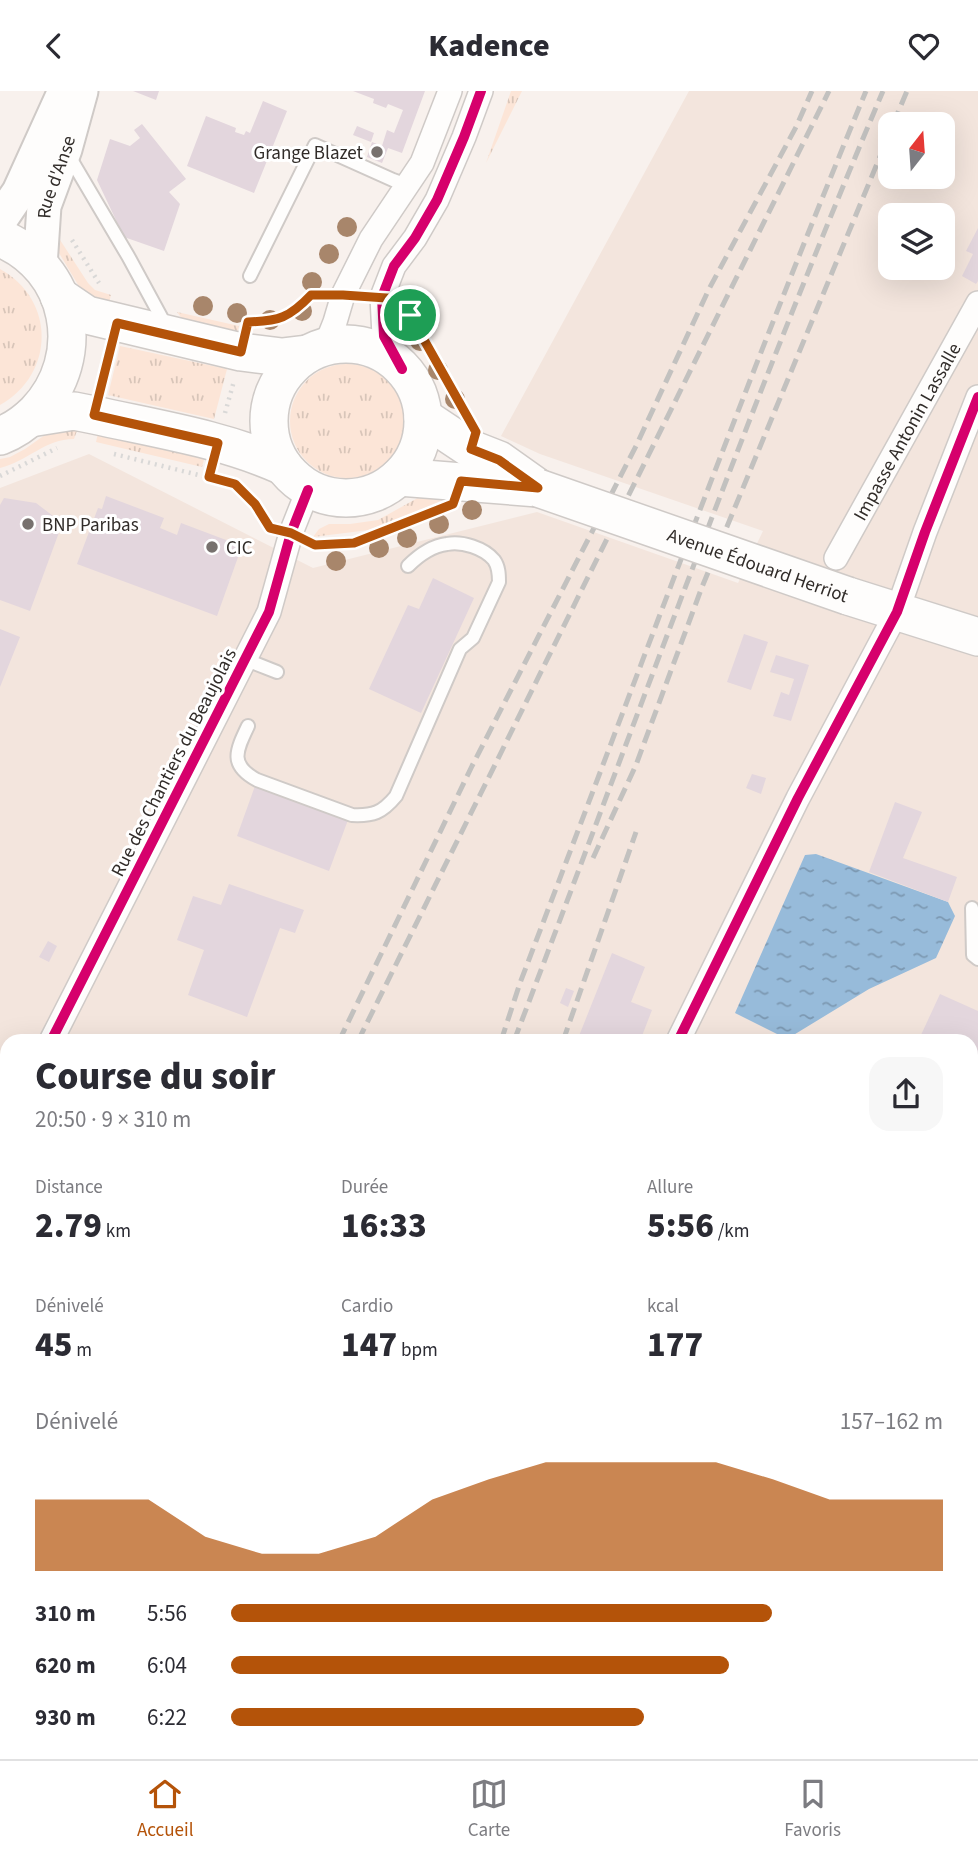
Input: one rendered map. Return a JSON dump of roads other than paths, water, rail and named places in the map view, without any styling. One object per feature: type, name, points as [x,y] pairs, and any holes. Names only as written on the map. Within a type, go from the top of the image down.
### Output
[{"type":"main road","name":"Rue d'Anse","points":[[0,220],[19,192],[65,91]]},
{"type":"main road","name":"Rue d'Anse","points":[[40,266],[44,206],[65,149],[81,91]]},
{"type":"main road","points":[[0,238],[26,252],[40,266],[51,280],[66,317],[67,340],[57,383],[46,402],[15,427]]},
{"type":"main road","points":[[15,427],[74,411],[94,415],[253,453],[320,495],[334,497],[358,497],[380,490],[399,477],[417,451],[423,417],[415,387],[402,369],[376,351],[359,346],[335,345],[282,357],[241,352],[88,315],[59,296]]},
{"type":"main road","points":[[295,478],[274,449],[269,431],[269,414],[280,381],[295,363],[316,351]]},
{"type":"main road","name":"Avenue Édouard Herriot","points":[[423,417],[466,465]]},
{"type":"main road","name":"Avenue Édouard Herriot","points":[[399,477],[466,465],[848,596],[978,636]]},
{"type":"street","points":[[316,351],[335,322],[343,295],[371,239],[422,163],[450,91]]},
{"type":"street","points":[[402,369],[384,336],[382,297],[394,266],[415,238],[437,200],[481,91]]},
{"type":"street","name":"Impasse Antonin Lassalle","points":[[836,558],[978,303]]},
{"type":"street","points":[[681,1034],[798,798],[897,612],[978,397]]},
{"type":"street","name":"Rue des Chantiers du Beaujolais","points":[[55,1034],[269,612],[291,533],[295,478]]},
{"type":"lane","points":[[250,276],[314,145],[407,185]]},
{"type":"lane","points":[[65,149],[171,335]]},
{"type":"lane","points":[[248,726],[236,752],[237,762],[245,773],[257,781],[352,815],[377,813],[387,807],[396,796],[460,649],[473,638],[499,582],[495,561],[487,554],[462,543],[447,543],[433,548],[420,554],[408,566]]},
{"type":"lane","points":[[244,659],[276,672]]},
{"type":"lane","points":[[972,908],[973,955],[978,959]]},
{"type":"water","points":[[816,854],[948,902],[955,916],[936,958],[869,989],[795,1034],[777,1034],[735,1013],[805,855]]},
{"type":"railway","points":[[342,1034],[472,766],[636,446],[709,289],[796,127],[812,91]]},
{"type":"railway","points":[[361,1034],[829,91]]},
{"type":"railway","points":[[503,1034],[520,983],[690,536],[866,91]]},
{"type":"railway","points":[[517,1034],[786,327],[883,91]]},
{"type":"railway","points":[[898,112],[907,91]]},
{"type":"railway","points":[[593,858],[636,765],[702,587],[878,161]]},
{"type":"railway","points":[[565,1034],[636,832]]},
{"type":"place","name":"Grange Blazet","points":[[377,152]]},
{"type":"place","name":"BNP Paribas","points":[[28,524]]},
{"type":"place","name":"CIC","points":[[212,547]]}]
